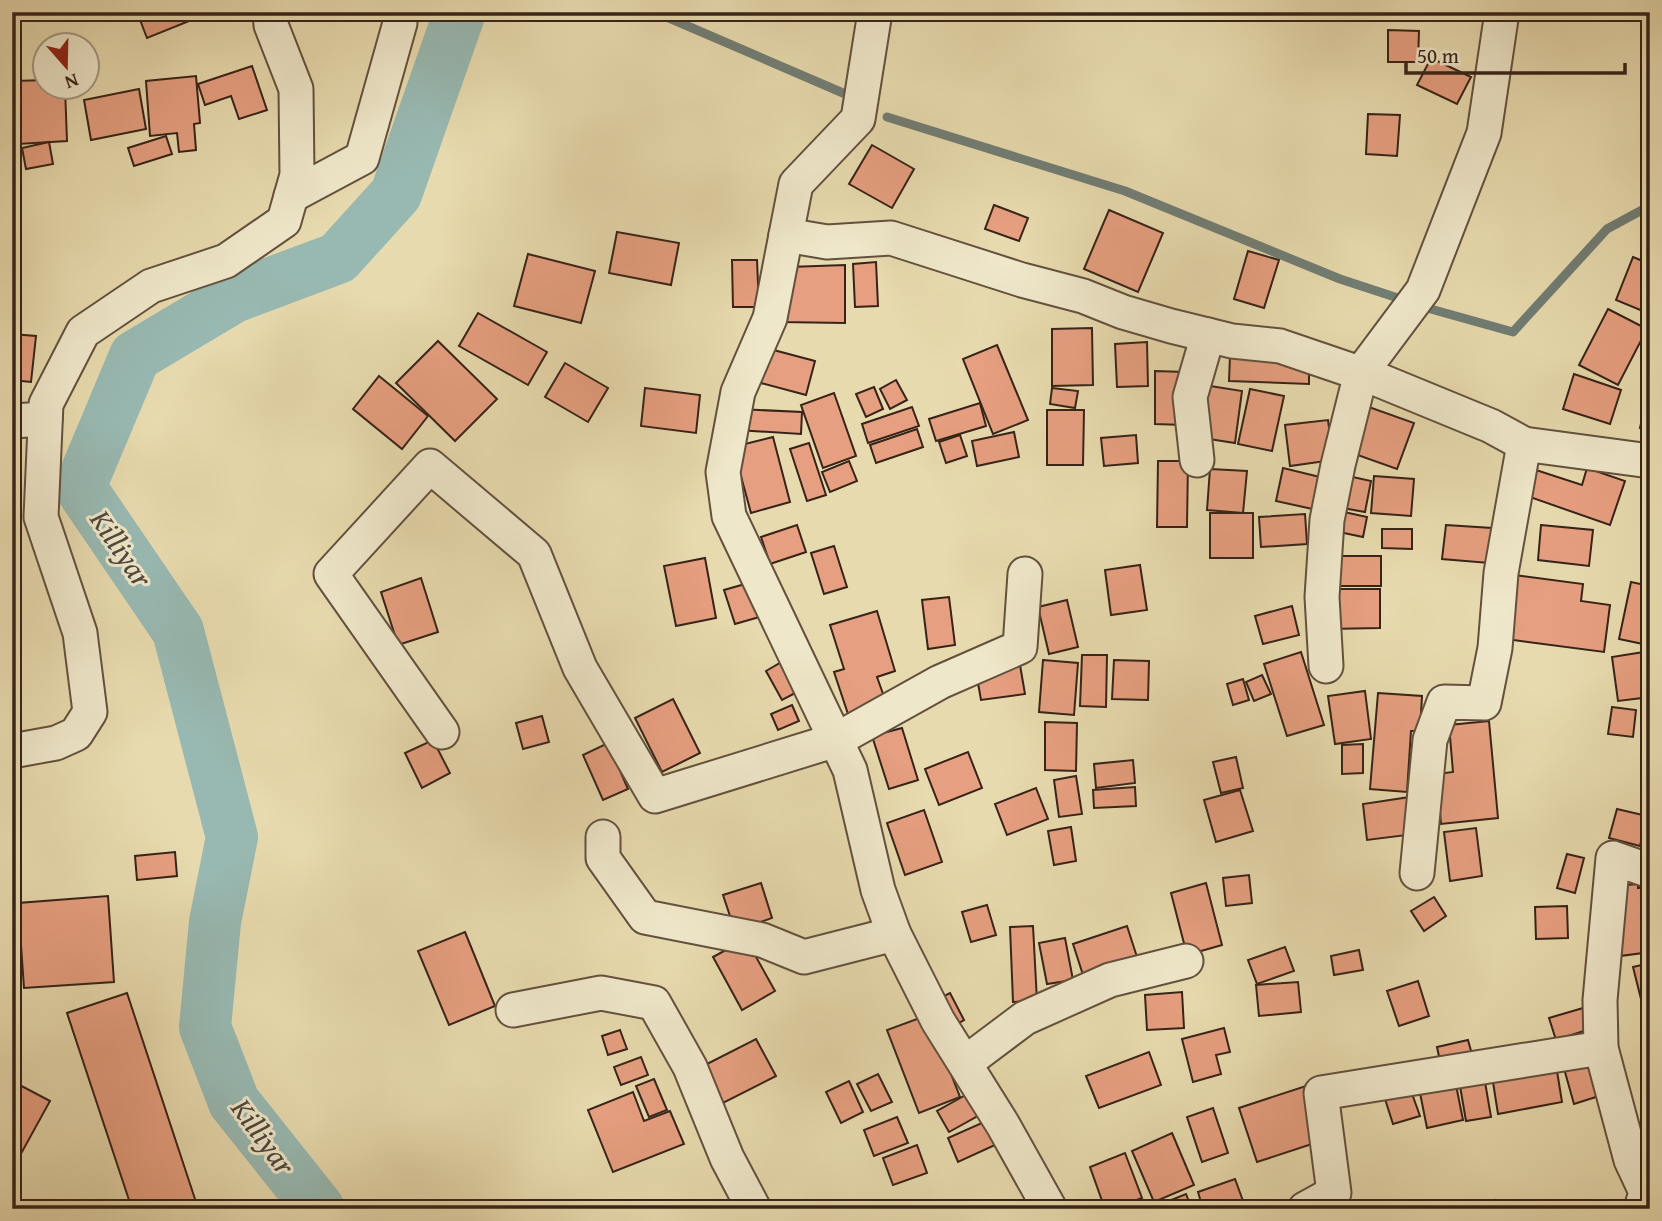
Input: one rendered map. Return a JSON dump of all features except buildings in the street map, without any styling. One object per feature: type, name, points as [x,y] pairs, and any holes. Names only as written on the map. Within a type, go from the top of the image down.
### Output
[{"type":"street","points":[[12,751],[56,743],[76,734],[90,712],[80,633],[41,517],[46,404],[83,332],[151,286],[226,261],[284,221],[297,175],[296,89],[271,25],[270,12]]},
{"type":"street","points":[[291,196],[362,158],[400,23],[400,12]]},
{"type":"street","points":[[875,12],[858,119],[796,184],[770,318],[738,392],[723,471],[729,516],[850,770],[878,890],[894,934],[938,1021],[1050,1209]]},
{"type":"street","points":[[1326,666],[1322,597],[1327,520],[1361,373],[1423,290],[1484,133],[1502,12]]},
{"type":"street","points":[[786,235],[827,242],[891,238],[1022,280],[1083,296],[1123,312],[1232,341],[1280,346],[1361,373],[1492,426],[1524,444],[1650,461]]},
{"type":"street","points":[[1197,460],[1190,397],[1208,335]]},
{"type":"street","points":[[12,421],[45,419]]},
{"type":"street","points":[[1417,873],[1430,740],[1444,702],[1484,703],[1495,648],[1501,573],[1524,444]]},
{"type":"street","points":[[442,732],[331,574],[430,466],[534,554],[580,668],[656,796],[836,740],[940,682],[1020,648],[1026,574]]},
{"type":"street","points":[[603,836],[603,858],[645,917],[762,940],[804,957],[894,934]]},
{"type":"street","points":[[1641,1209],[1646,1192],[1631,1160],[1601,1048],[1600,1000],[1613,858],[1650,872]]},
{"type":"street","points":[[965,1063],[1025,1018],[1110,980],[1186,961]]},
{"type":"street","points":[[513,1010],[601,993],[654,1003],[690,1067],[727,1158],[754,1209]]},
{"type":"street","points":[[1305,1209],[1334,1192],[1321,1093],[1601,1048]]},
{"type":"waterway","name":"Killiyar","points":[[319,1209],[234,1102],[205,1027],[215,922],[232,837],[178,631],[80,487],[135,356],[234,297],[338,258],[396,194],[460,12]]},
{"type":"waterway","points":[[655,12],[843,93]]},
{"type":"waterway","points":[[887,117],[1125,191],[1340,279],[1407,301]]},
{"type":"waterway","points":[[1420,306],[1513,332],[1607,229],[1642,210],[1650,210]]}]
